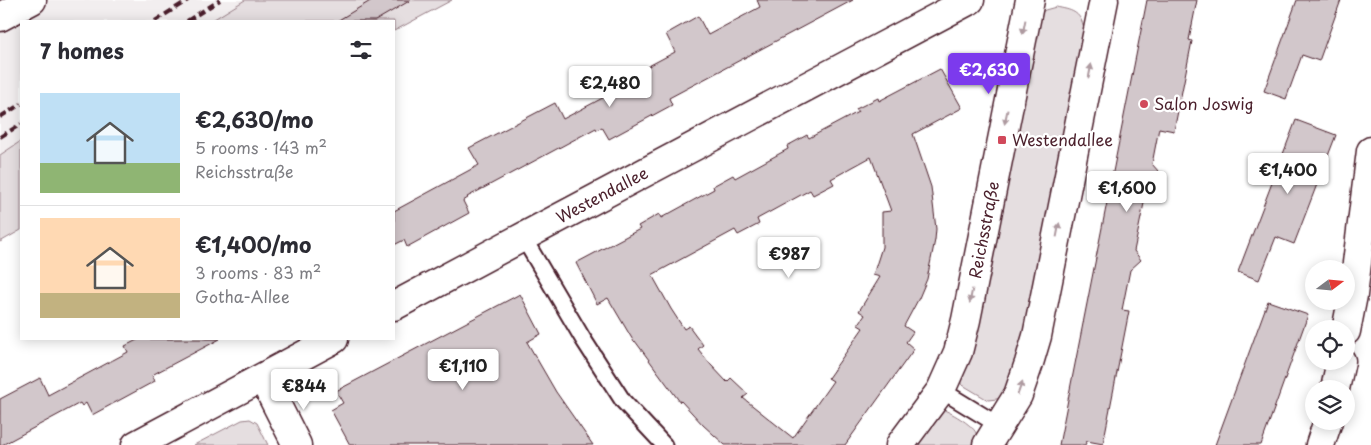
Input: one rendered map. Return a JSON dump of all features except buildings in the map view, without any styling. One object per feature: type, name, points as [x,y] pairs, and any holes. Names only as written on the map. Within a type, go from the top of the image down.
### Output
[{"type":"street","points":[[0,17],[32,0]]},
{"type":"street","name":"Westendallee","points":[[395,305],[970,0]]},
{"type":"street","name":"Reichsstraße","points":[[900,445],[942,390],[958,352],[1030,0]]},
{"type":"street","points":[[994,435],[1018,395],[1037,336],[1104,0]]},
{"type":"street","points":[[1348,320],[1371,151]]},
{"type":"street","points":[[136,445],[268,387],[333,340]]},
{"type":"street","points":[[268,387],[297,445]]},
{"type":"street","points":[[1320,445],[1325,430]]},
{"type":"lane","points":[[523,236],[583,339],[623,401],[664,445]]},
{"type":"lane","points":[[942,390],[994,435]]},
{"type":"shaded area","points":[[0,0],[245,0],[213,20],[20,20],[20,142],[0,155]]},
{"type":"shaded area","points":[[245,0],[452,0],[395,30],[395,20],[213,20]]},
{"type":"shaded area","points":[[1056,7],[1074,12],[1080,18],[1084,28],[1026,333],[1003,396],[988,400],[961,384],[959,373],[1037,16],[1045,10]]},
{"type":"shaded area","points":[[20,142],[20,231],[0,242],[0,155]]},
{"type":"shaded area","points":[[941,409],[960,419],[974,430],[977,436],[976,445],[910,445]]},
{"type":"shaded area","points":[[250,419],[257,423],[268,445],[194,445],[242,420]]},
{"type":"railway","points":[[157,20],[188,0]]},
{"type":"railway","points":[[189,20],[220,0]]},
{"type":"railway","points":[[0,117],[20,105]]},
{"type":"railway","points":[[0,137],[20,125]]},
{"type":"place","name":"Salon Joswig","points":[[1144,104]]},
{"type":"place","name":"Westendallee","points":[[1002,140]]}]
